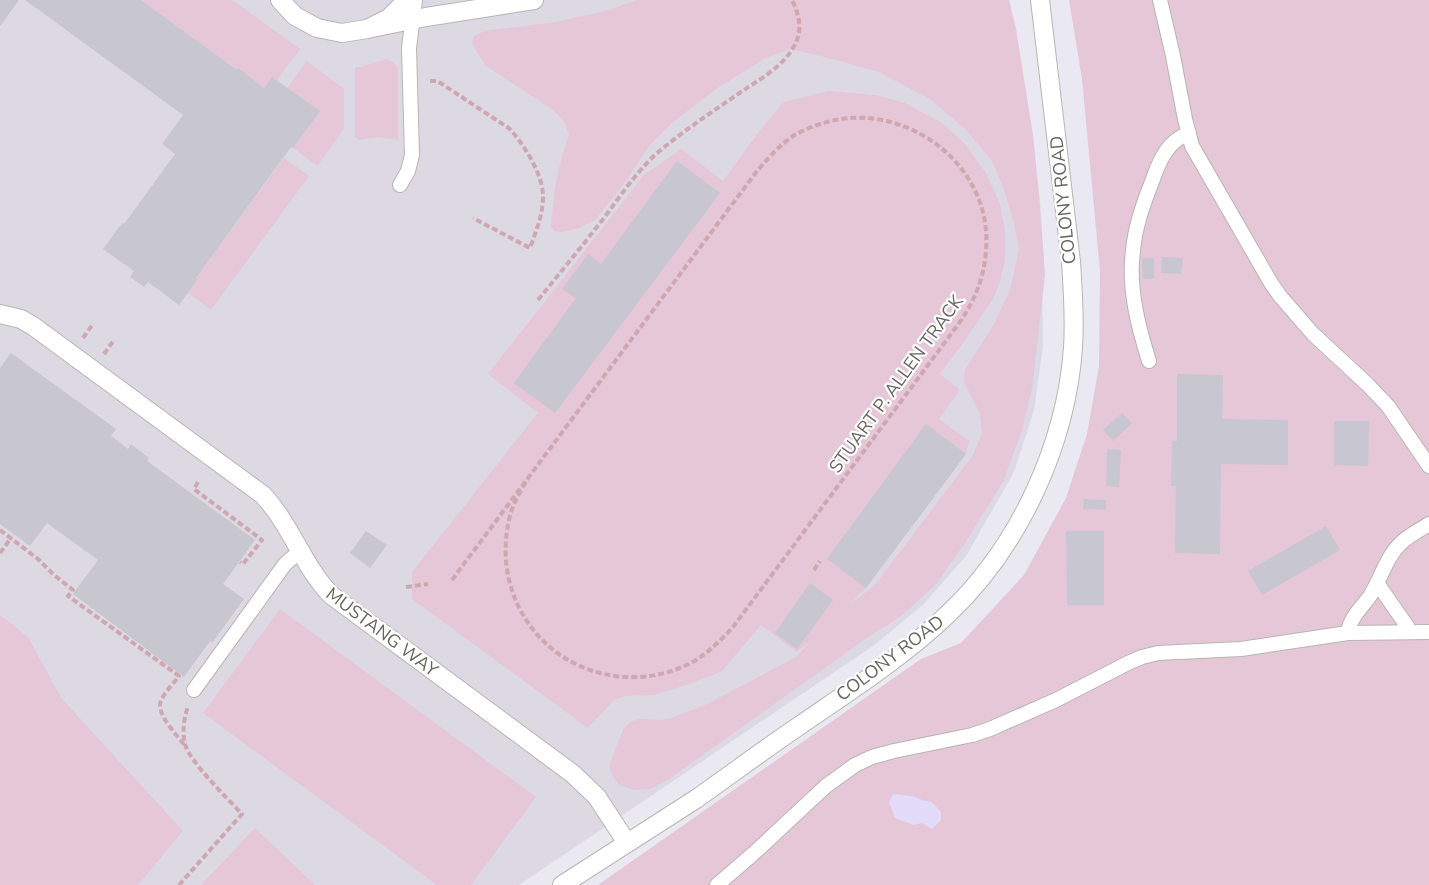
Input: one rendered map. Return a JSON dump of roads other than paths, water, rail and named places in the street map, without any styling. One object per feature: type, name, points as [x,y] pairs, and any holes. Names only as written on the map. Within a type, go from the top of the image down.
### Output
[{"type":"street","points":[[274,0],[317,28],[342,33],[534,0]]},
{"type":"street","points":[[280,0],[296,16]]},
{"type":"street","points":[[367,29],[389,18],[407,0]]},
{"type":"street","name":"COLONY ROAD","points":[[562,885],[697,798],[893,660],[933,627],[965,596],[990,567],[1032,496],[1051,451],[1065,402],[1073,349],[1074,311],[1070,252],[1040,0]]},
{"type":"street","name":"MUSTANG WAY","points":[[0,314],[33,326],[257,490],[276,510],[314,576],[331,595],[584,783],[605,808],[627,843]]},
{"type":"lane","points":[[400,185],[408,171],[412,155],[409,48],[415,0]]},
{"type":"lane","points":[[1160,0],[1192,146],[1280,296],[1313,334],[1378,395],[1396,416],[1429,466]]},
{"type":"lane","points":[[1149,360],[1134,301],[1132,251],[1139,221],[1161,159],[1174,142],[1189,133]]},
{"type":"lane","points":[[1348,633],[1348,627],[1372,593],[1389,558],[1402,542],[1429,524]]},
{"type":"lane","points":[[195,690],[279,571],[300,551]]},
{"type":"lane","points":[[1377,584],[1404,622],[1408,632]]},
{"type":"lane","points":[[717,885],[826,786],[848,769],[872,757],[990,729],[1151,654],[1241,649],[1348,633],[1429,632]]}]
